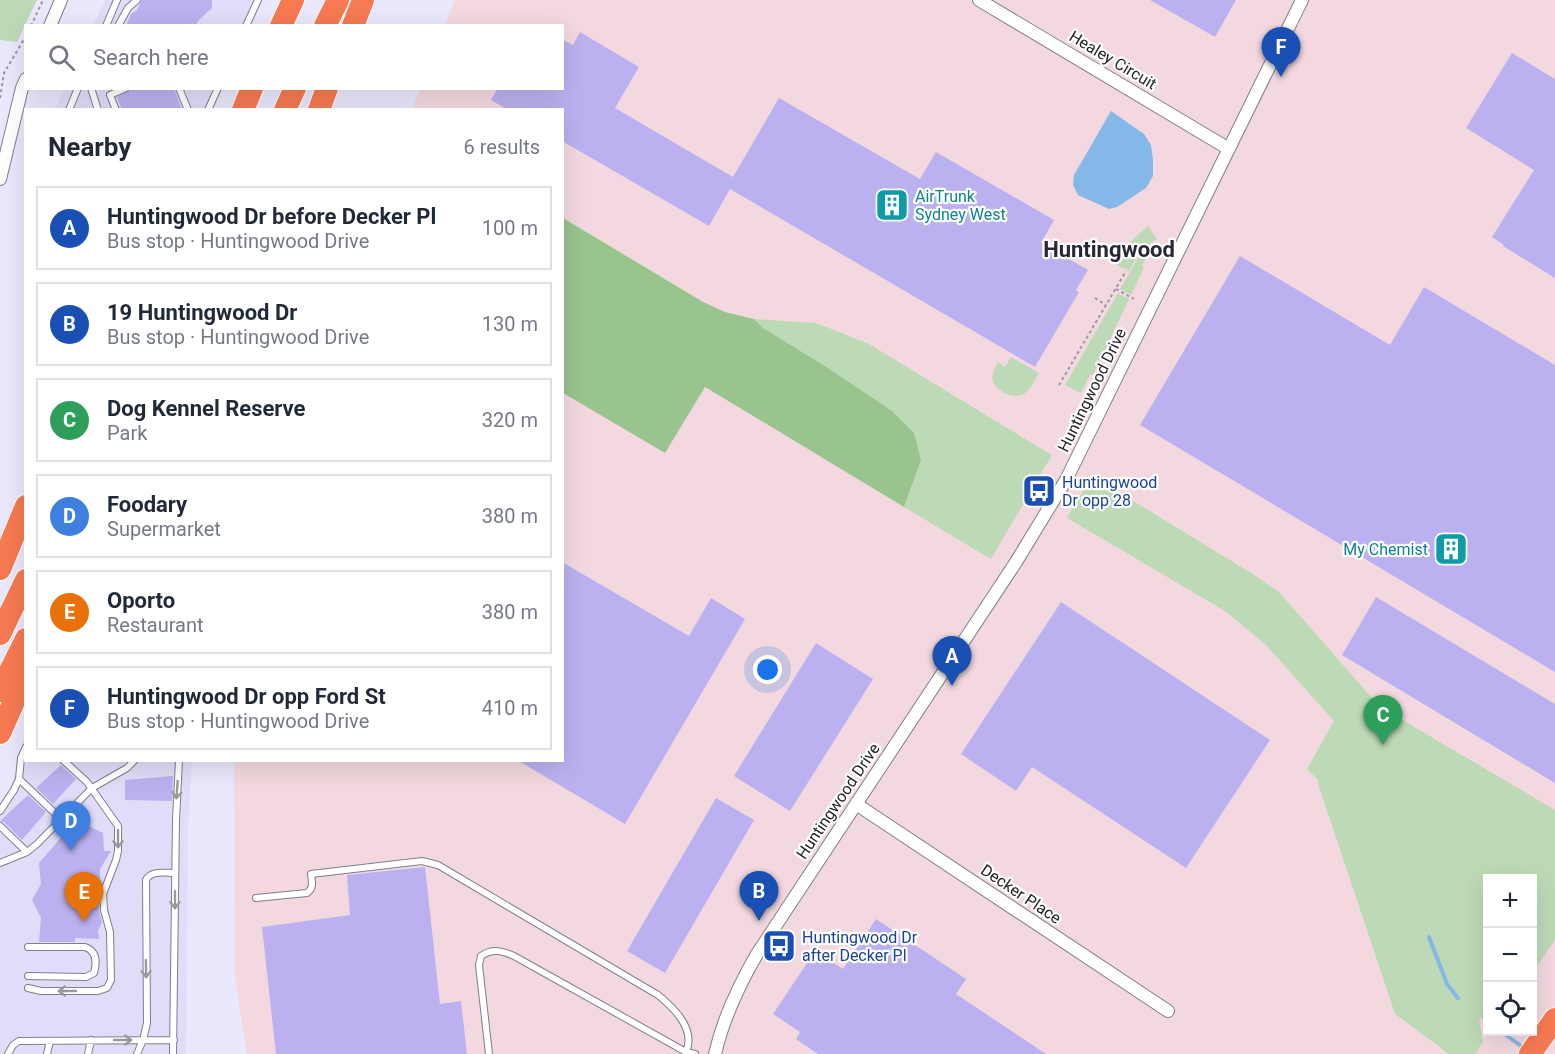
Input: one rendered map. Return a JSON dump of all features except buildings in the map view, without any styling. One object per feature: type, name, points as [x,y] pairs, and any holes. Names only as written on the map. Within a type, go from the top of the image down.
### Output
[{"type":"highway","points":[[282,24],[292,0]]},
{"type":"highway","points":[[326,24],[338,0]]},
{"type":"highway","points":[[353,24],[363,0]]},
{"type":"highway","points":[[244,108],[251,90]]},
{"type":"highway","points":[[286,108],[294,90]]},
{"type":"highway","points":[[320,108],[326,90]]},
{"type":"highway","points":[[0,569],[24,511]]},
{"type":"highway","points":[[0,634],[24,584]]},
{"type":"highway","points":[[0,691],[24,643]]},
{"type":"highway","points":[[0,733],[24,679]]},
{"type":"highway","points":[[1530,1054],[1555,1019]]},
{"type":"street","points":[[51,24],[61,0]]},
{"type":"street","name":"Healey Circuit","points":[[979,0],[1229,149]]},
{"type":"street","name":"Huntingwood Drive","points":[[715,1054],[723,1025],[743,977],[757,954],[1022,554],[1066,480],[1302,0]]},
{"type":"street","points":[[0,179],[24,84]]},
{"type":"street","name":"Decker Place","points":[[856,804],[1168,1011]]},
{"type":"lane","points":[[107,24],[117,0]]},
{"type":"lane","points":[[119,24],[128,8],[137,0]]},
{"type":"lane","points":[[247,24],[258,0]]},
{"type":"lane","points":[[70,108],[77,90]]},
{"type":"lane","points":[[92,90],[97,108]]},
{"type":"lane","points":[[180,90],[187,108]]},
{"type":"lane","points":[[209,108],[217,90]]},
{"type":"lane","points":[[110,92],[115,108]]},
{"type":"lane","points":[[0,812],[19,779],[24,751]]},
{"type":"lane","points":[[28,988],[40,991],[98,991],[107,988],[110,982],[110,932],[104,910],[103,894],[116,860],[118,832],[115,821],[92,788],[65,762]]},
{"type":"lane","points":[[0,863],[27,852],[92,788],[127,768],[133,762]]},
{"type":"lane","points":[[173,1054],[179,762]]},
{"type":"lane","points":[[19,779],[61,819]]},
{"type":"lane","points":[[0,826],[27,852]]},
{"type":"lane","points":[[256,898],[307,893],[311,891],[311,874],[422,861],[438,865],[658,994],[672,1007],[687,1029],[689,1037],[686,1052]]},
{"type":"lane","points":[[137,1054],[147,1023],[146,880],[152,873],[175,873]]},
{"type":"lane","points":[[28,946],[85,947],[96,957],[94,973],[86,977],[28,976]]},
{"type":"lane","points":[[489,1054],[479,965],[482,956],[489,951],[500,951],[514,956],[686,1052],[695,1054]]},
{"type":"lane","points":[[88,1054],[91,1040]]},
{"type":"lane","points":[[0,1048],[8,1053],[19,1041],[174,1040]]},
{"type":"lane","points":[[47,1054],[50,1041]]},
{"type":"path","points":[[32,24],[43,0]]},
{"type":"path","points":[[0,98],[4,73],[24,39]]},
{"type":"path","points":[[1059,385],[1126,271]]},
{"type":"path","points":[[1116,289],[1134,299]]},
{"type":"path","points":[[1095,298],[1107,305]]},
{"type":"shaded area","points":[[105,0],[253,0],[242,24],[94,24]]},
{"type":"shaded area","points":[[455,0],[1555,0],[1555,1054],[247,1054],[235,978],[234,762],[564,762],[564,108],[412,108],[420,90],[564,90],[564,24],[445,24]]},
{"type":"shaded area","points":[[64,90],[213,90],[204,108],[56,108]]},
{"type":"shaded area","points":[[24,740],[24,762],[192,762],[188,831],[186,1054],[0,1054],[0,803],[14,779],[17,756]]},
{"type":"green space","points":[[0,0],[37,0],[17,42],[0,40]]},
{"type":"green space","points":[[564,219],[703,302],[725,312],[754,319],[763,328],[892,411],[914,433],[921,460],[904,507],[705,387],[665,453],[564,394]]},
{"type":"green space","points":[[1148,226],[1157,239],[1143,247],[1129,271],[1115,264],[1138,234]]},
{"type":"green space","points":[[1154,243],[1131,295],[1120,289],[1144,248]]},
{"type":"green space","points":[[1118,293],[1129,299],[1093,375],[1090,375],[1081,393],[1065,385]]},
{"type":"green space","points":[[754,319],[816,323],[869,344],[1052,455],[991,559],[904,507],[921,460]]},
{"type":"green space","points":[[1011,357],[1039,373],[1029,389],[1017,396],[1002,391],[993,381],[993,373],[998,362],[1005,367]]},
{"type":"green space","points":[[1092,476],[1279,592],[1379,706],[1555,810],[1555,940],[1537,966],[1537,874],[1483,874],[1483,1014],[1479,1020],[1483,1042],[1475,1054],[1449,1054],[1395,1014],[1318,784],[1319,781],[1307,769],[1334,721],[1265,644],[1225,611],[1067,518]]},
{"type":"water","points":[[1111,111],[1144,134],[1151,145],[1153,176],[1146,188],[1117,207],[1109,209],[1078,195],[1073,185],[1074,175]]},
{"type":"waterway","points":[[1429,937],[1447,984],[1458,998]]},
{"type":"waterway","points":[[1507,1036],[1521,1046]]},
{"type":"place","name":"Huntingwood Dr opp Ford St","points":[[1281,77]]},
{"type":"place","name":"AirTrunk Sydney West","points":[[892,205]]},
{"type":"place","name":"Huntingwood Dr opp 28","points":[[1039,491]]},
{"type":"place","name":"My Chemist","points":[[1451,549]]},
{"type":"place","name":"Huntingwood Dr before Decker Pl","points":[[952,686]]},
{"type":"place","name":"Dog Kennel Reserve","points":[[1383,745]]},
{"type":"place","name":"Foodary","points":[[71,851]]},
{"type":"place","name":"19 Huntingwood Dr","points":[[759,921]]},
{"type":"place","name":"Oporto","points":[[84,922]]},
{"type":"place","name":"Huntingwood Dr after Decker Pl","points":[[779,946]]},
{"type":"district","name":"Huntingwood","points":[[1109,249]]}]
